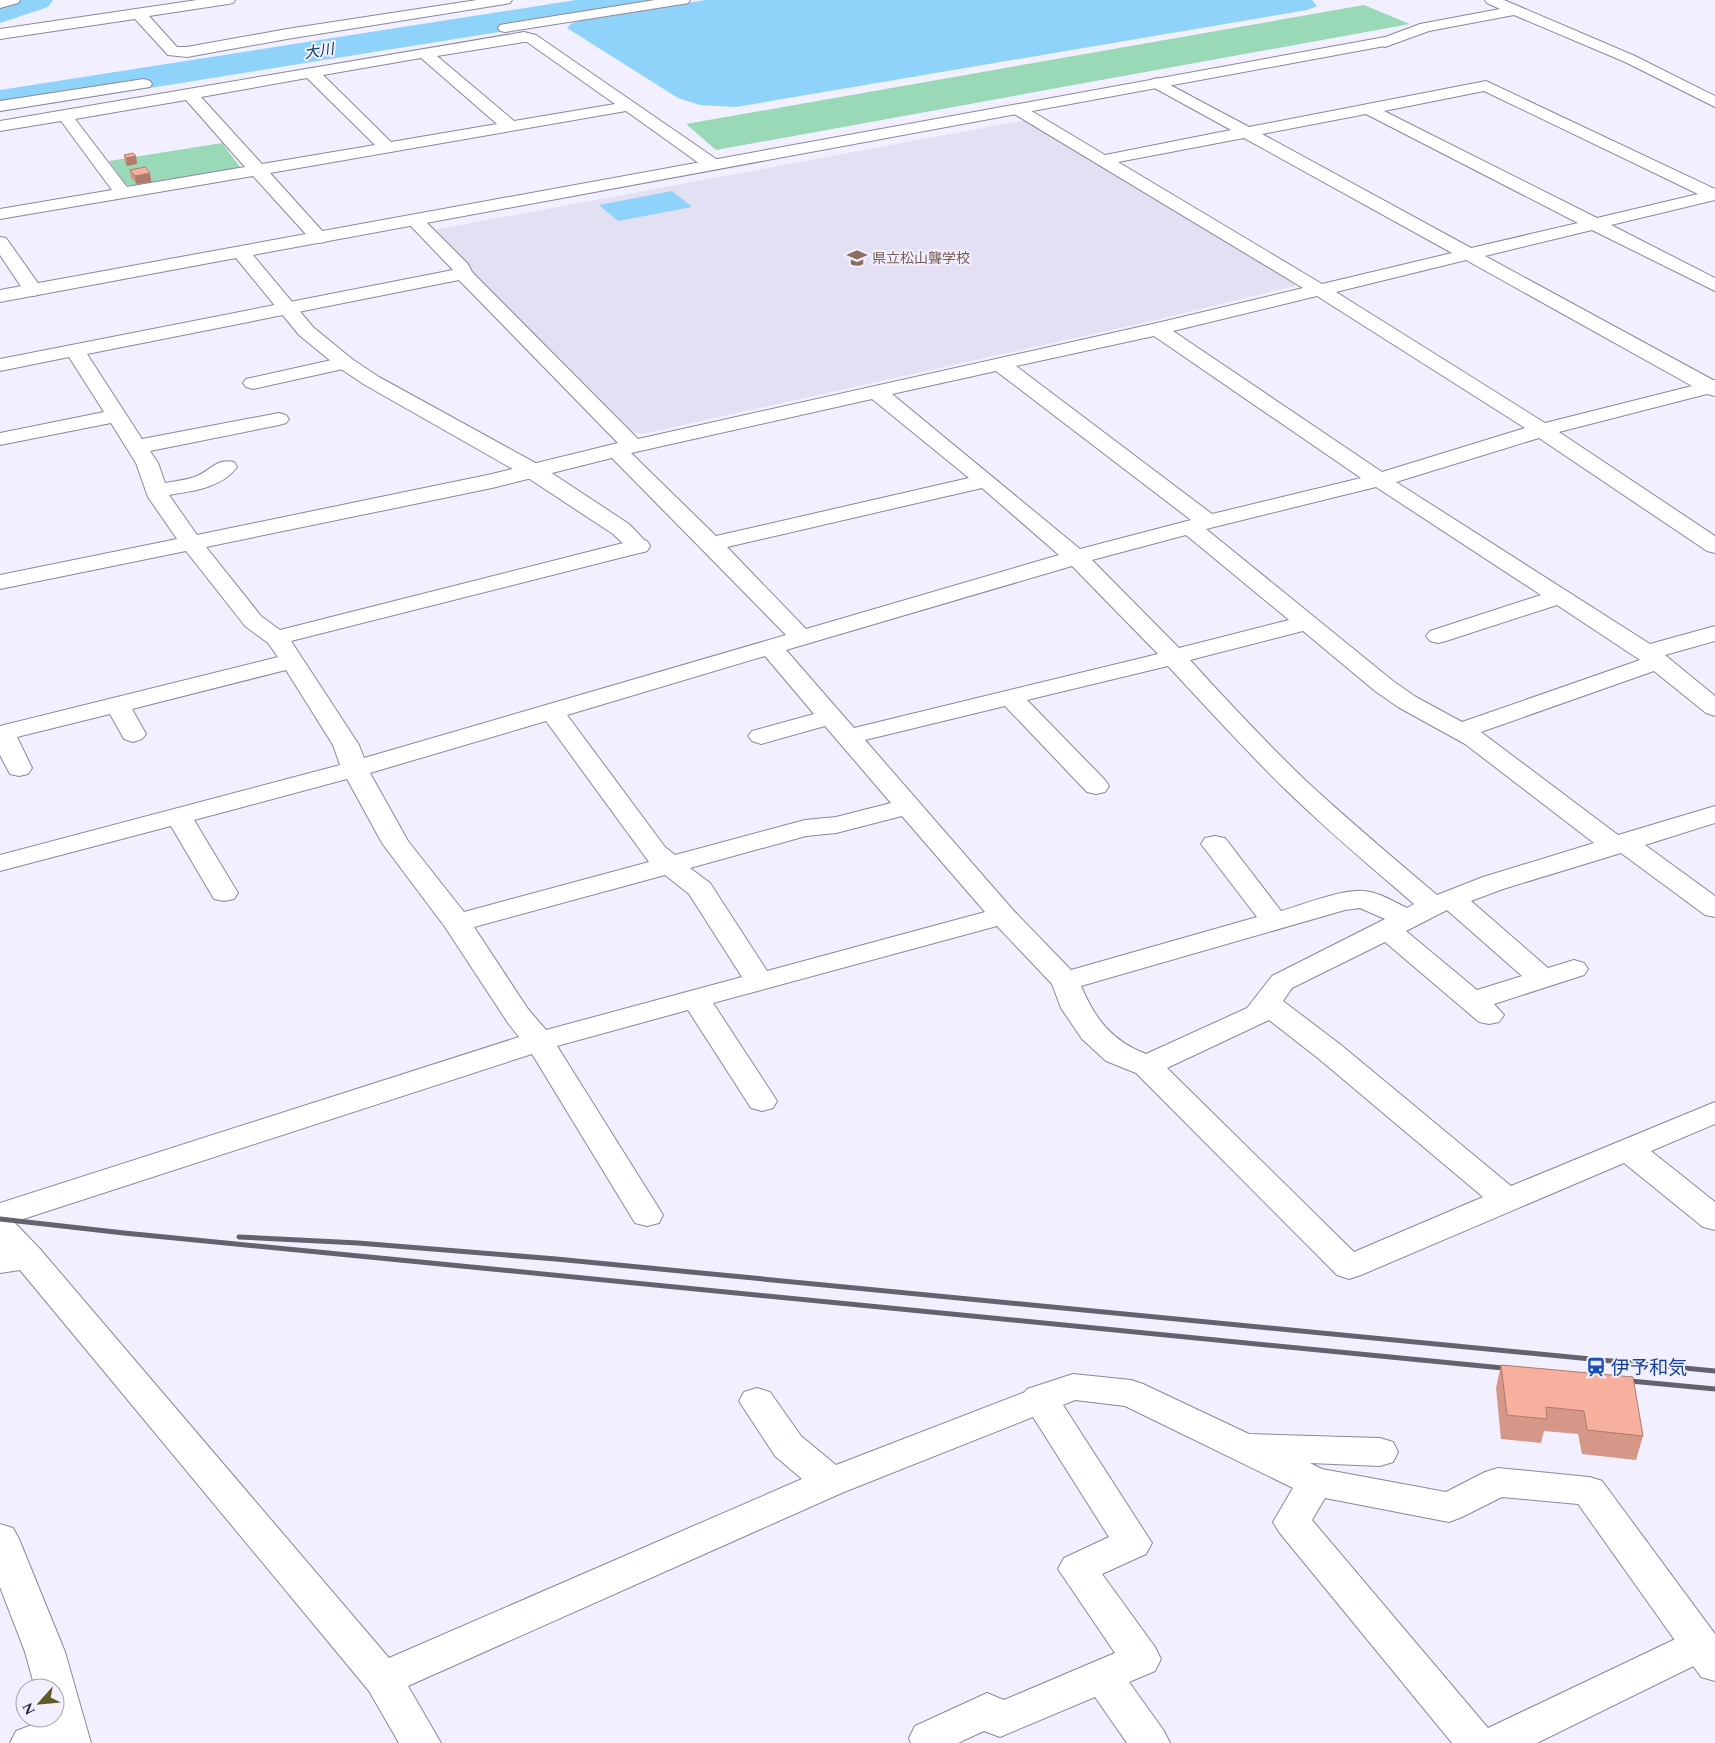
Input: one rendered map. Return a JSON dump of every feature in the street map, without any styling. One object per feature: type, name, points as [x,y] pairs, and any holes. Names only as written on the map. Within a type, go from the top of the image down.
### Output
[{"type":"street","points":[[0,3],[5,0]]},
{"type":"street","points":[[0,3],[12,0]]},
{"type":"street","points":[[0,34],[228,0]]},
{"type":"street","points":[[0,126],[190,95],[304,66],[683,0]]},
{"type":"street","points":[[1492,0],[1630,59],[1715,102]]},
{"type":"street","points":[[142,13],[141,17],[172,52],[180,52],[498,1]]},
{"type":"street","points":[[0,296],[1386,42],[1425,27],[1516,10]]},
{"type":"street","points":[[304,66],[424,52],[524,37],[531,38],[713,165]]},
{"type":"street","points":[[424,52],[510,126]]},
{"type":"street","points":[[304,66],[388,148]]},
{"type":"street","points":[[0,106],[154,82]]},
{"type":"street","points":[[1157,83],[1714,388]]},
{"type":"street","points":[[1104,160],[1486,86],[1715,195]]},
{"type":"street","points":[[190,95],[319,238]]},
{"type":"street","points":[[0,214],[629,106]]},
{"type":"street","points":[[1017,109],[1318,289],[1542,430],[1715,546]]},
{"type":"street","points":[[1368,109],[1715,285]]},
{"type":"street","points":[[66,116],[123,193]]},
{"type":"street","points":[[0,582],[533,471],[625,448],[1156,329],[1715,195]]},
{"type":"street","points":[[414,220],[461,268],[464,274],[711,544],[800,636]]},
{"type":"street","points":[[0,242],[33,290]]},
{"type":"street","points":[[241,252],[286,308],[318,342],[345,363],[372,381],[533,471],[621,529],[639,546],[276,638]]},
{"type":"street","points":[[0,365],[464,274]]},
{"type":"street","points":[[1156,329],[1379,480],[1652,658],[1715,708]]},
{"type":"street","points":[[75,351],[147,464],[157,491],[191,543],[253,621],[276,638],[293,661],[346,745],[355,768],[396,843],[457,923],[518,1016],[539,1042],[647,1215]]},
{"type":"street","points":[[252,382],[345,363]]},
{"type":"street","points":[[1000,364],[1199,525],[1307,622],[1384,686],[1407,702],[1474,739],[1619,844],[1715,908]]},
{"type":"street","points":[[0,864],[355,768],[770,647],[800,636],[1076,558],[1379,480],[1542,430],[1714,388]]},
{"type":"street","points":[[876,392],[986,481],[1076,558],[1295,784],[1341,827],[1544,979]]},
{"type":"street","points":[[0,439],[117,416]]},
{"type":"street","points":[[136,447],[279,419]]},
{"type":"street","points":[[157,491],[203,482],[226,467]]},
{"type":"street","points":[[711,544],[986,481]]},
{"type":"street","points":[[1438,636],[1559,597]]},
{"type":"street","points":[[847,737],[1174,657],[1307,622]]},
{"type":"street","points":[[1461,731],[1715,633]]},
{"type":"street","points":[[770,647],[1003,916],[1065,980],[1076,1008],[1093,1032],[1117,1054],[1148,1066],[1349,1267],[1715,1112]]},
{"type":"street","points":[[20,768],[1,733],[293,661]]},
{"type":"street","points":[[1010,697],[1096,786]]},
{"type":"street","points":[[117,705],[133,734]]},
{"type":"street","points":[[552,710],[655,853],[700,889],[760,983]]},
{"type":"street","points":[[761,736],[830,717]]},
{"type":"street","points":[[457,923],[805,828],[836,825],[907,807]]},
{"type":"street","points":[[1148,1066],[1257,1015],[1282,982],[1442,902],[1715,814]]},
{"type":"street","points":[[178,816],[224,893]]},
{"type":"street","points":[[1214,844],[1274,922]]},
{"type":"street","points":[[1065,980],[1342,902],[1363,900],[1381,906],[1481,1008],[1544,979],[1574,969]]},
{"type":"street","points":[[0,1215],[539,1042],[1003,916]]},
{"type":"street","points":[[696,1000],[762,1101]]},
{"type":"street","points":[[1267,1004],[1330,1052],[1506,1200]]},
{"type":"street","points":[[1628,1149],[1715,1219]]},
{"type":"street","points":[[0,1228],[14,1259],[383,1679],[421,1743]]},
{"type":"street","points":[[383,1679],[830,1482],[1039,1398],[1073,1387],[1131,1393],[1315,1482],[1449,1508],[1498,1482],[1589,1491],[1707,1655],[1498,1743]]},
{"type":"street","points":[[932,1743],[929,1738],[987,1710],[1000,1720],[1141,1660],[1077,1570],[1133,1543],[1039,1398]]},
{"type":"street","points":[[757,1401],[788,1446],[830,1482]]},
{"type":"street","points":[[1244,1446],[1380,1452]]},
{"type":"street","points":[[1315,1482],[1292,1522],[1476,1743]]},
{"type":"street","points":[[0,1539],[10,1592],[45,1652],[69,1736],[30,1743]]},
{"type":"street","points":[[1103,1676],[1150,1743]]},
{"type":"shaded area","name":"県立松山聾学校","points":[[1021,121],[1032,122],[1295,283],[1295,286],[1147,322],[642,434],[632,432],[434,233],[439,229]]},
{"type":"green space","points":[[1364,5],[1410,24],[716,150],[686,124]]},
{"type":"green space","points":[[222,143],[240,167],[234,171],[141,187],[126,185],[109,161]]},
{"type":"water","points":[[706,0],[1312,0],[1317,6],[1307,10],[736,107],[700,105],[678,98],[567,28],[572,23],[587,19]]},
{"type":"water","points":[[672,191],[692,207],[618,221],[599,205]]},
{"type":"building","points":[[133,153],[136,156],[126,158],[124,155]]},
{"type":"building","points":[[145,167],[150,173],[135,176],[130,170]]},
{"type":"building","points":[[1501,1365],[1633,1377],[1643,1436],[1587,1430],[1584,1411],[1546,1407],[1547,1419],[1507,1415]]},
{"type":"waterway","points":[[0,13],[37,0]]},
{"type":"waterway","name":"大川","points":[[0,101],[637,0]]},
{"type":"railway","points":[[0,1219],[124,1233],[1513,1369]]},
{"type":"railway","points":[[239,1237],[358,1243],[556,1259],[1715,1371]]},
{"type":"railway","points":[[1620,1380],[1715,1389]]},
{"type":"place","name":"県立松山聾学校","points":[[857,258]]},
{"type":"place","name":"伊予和気","points":[[1596,1367]]}]
